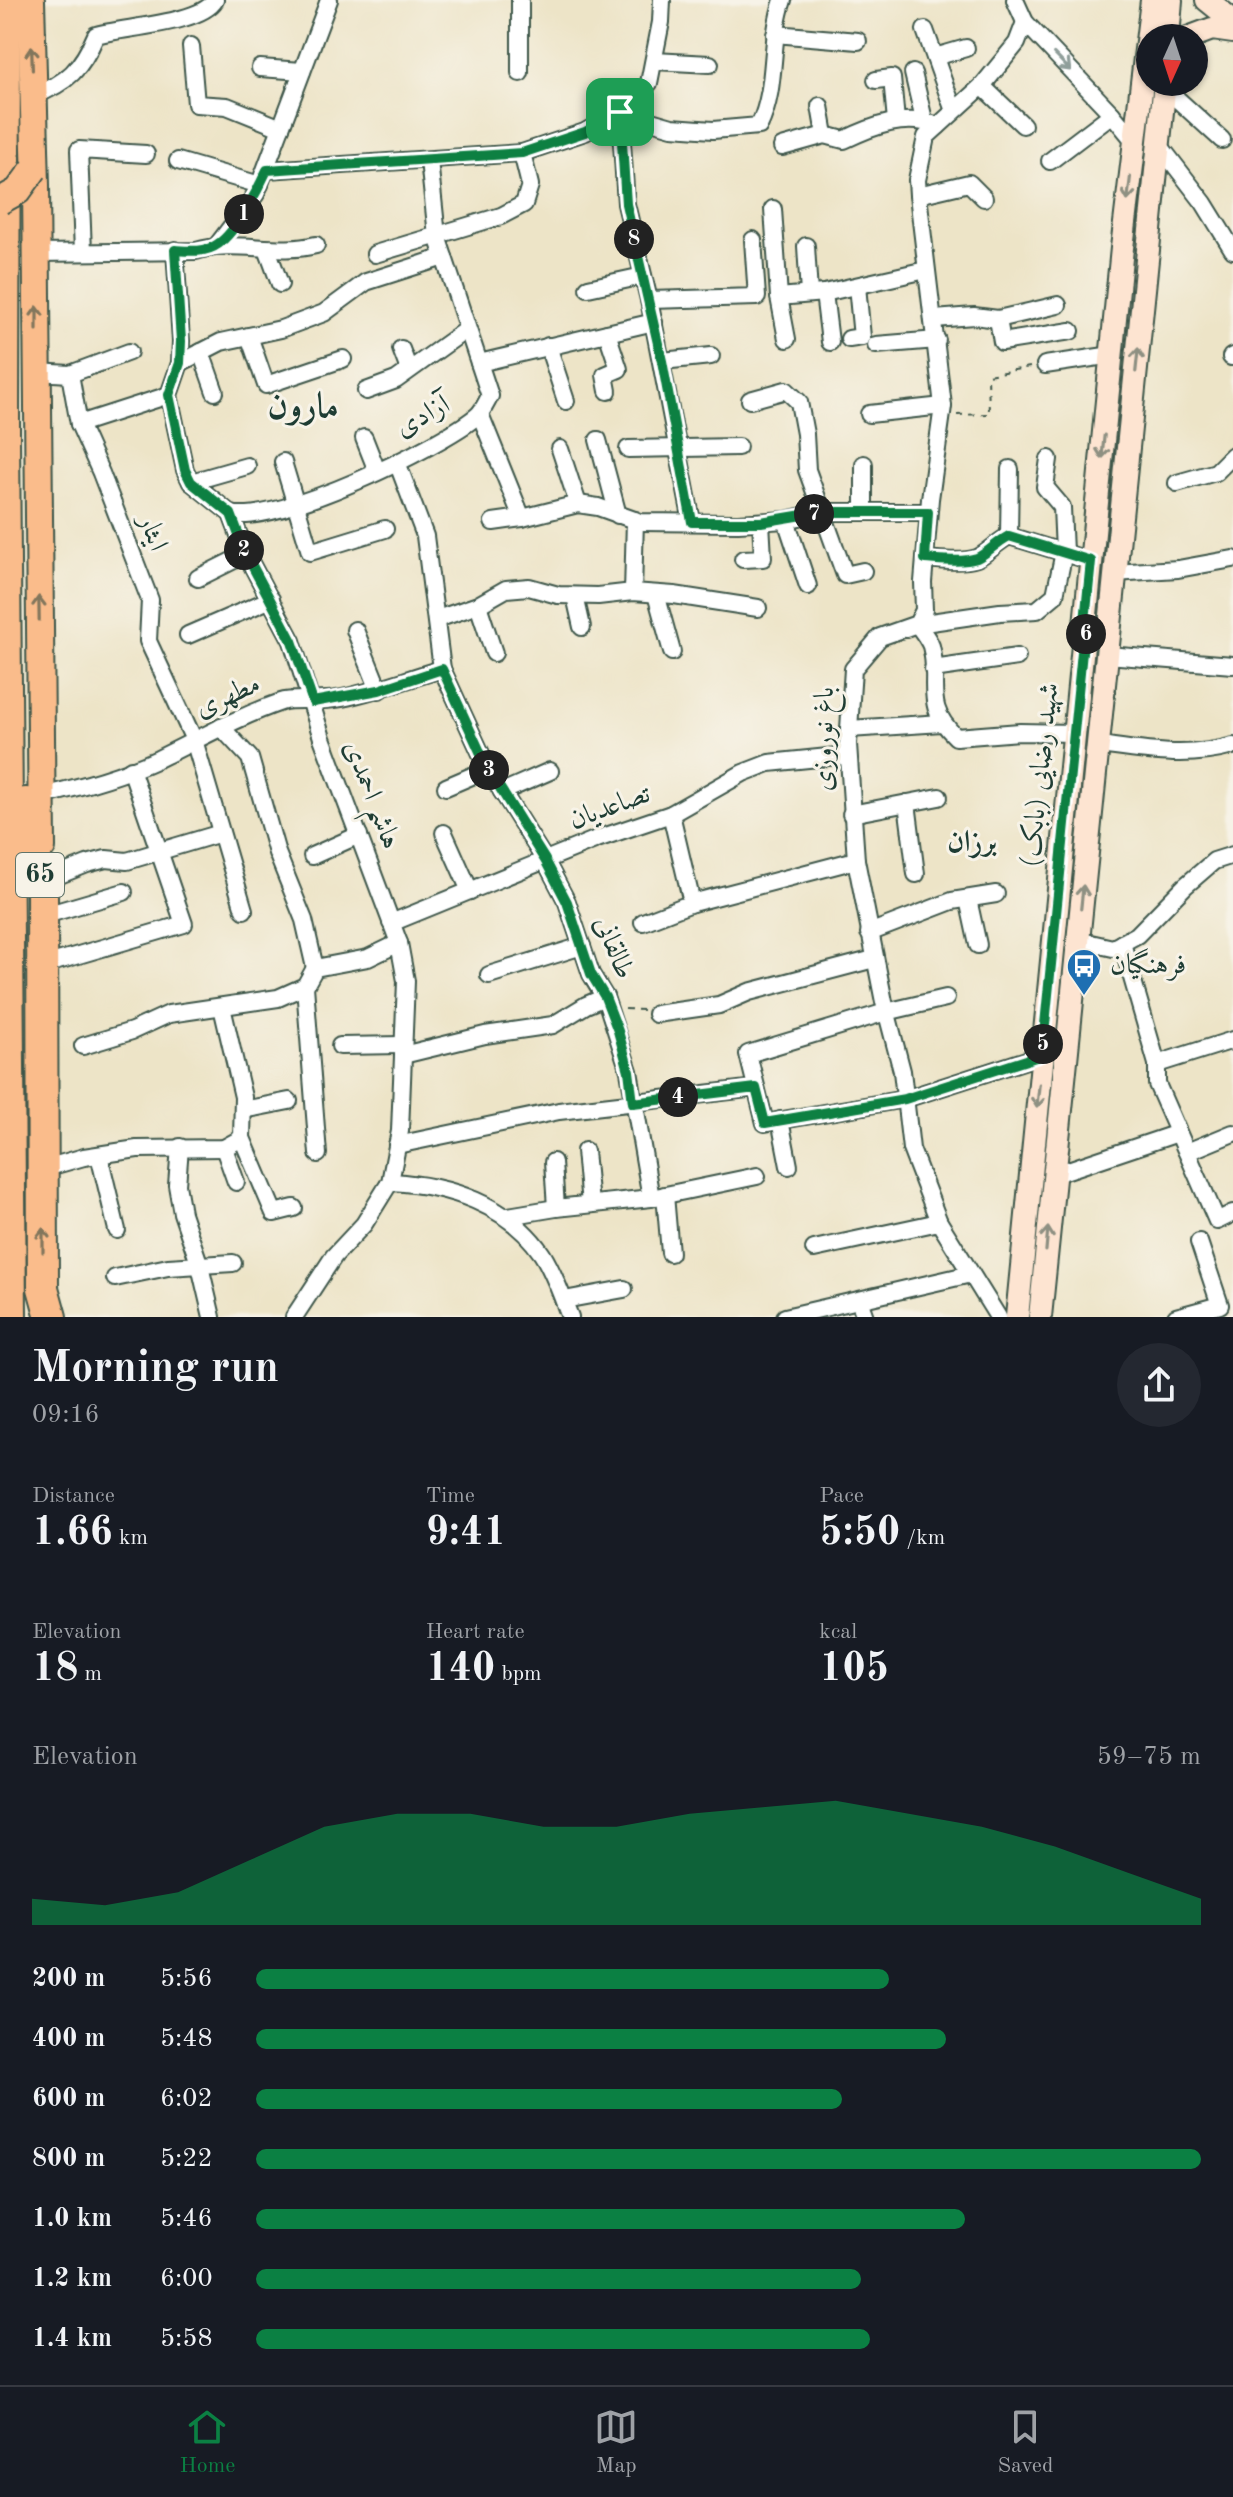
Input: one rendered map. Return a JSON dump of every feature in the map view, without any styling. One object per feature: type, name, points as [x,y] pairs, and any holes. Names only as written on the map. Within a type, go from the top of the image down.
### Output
[{"type":"highway","points":[[8,0],[20,94]]},
{"type":"highway","name":"65","points":[[20,94],[4,435],[24,669],[27,840],[42,882],[43,1288],[51,1317]]},
{"type":"highway","points":[[4,435],[11,1317]]},
{"type":"main road","points":[[31,0],[20,94],[34,169],[42,882]]},
{"type":"main road","name":"شهید رضایی (بابک)","points":[[1040,1317],[1099,745],[1100,641],[1091,561],[1152,0]]},
{"type":"main road","points":[[1169,24],[1171,0]]},
{"type":"main road","points":[[1207,0],[1233,21]]},
{"type":"main road","points":[[1228,0],[1233,4]]},
{"type":"main road","points":[[1208,30],[1233,32]]},
{"type":"main road","name":"شهید رضایی (بابک)","points":[[1017,1317],[1074,733],[1100,641],[1114,573],[1163,96]]},
{"type":"main road","points":[[0,201],[18,191],[34,169]]},
{"type":"street","points":[[20,94],[52,89],[74,74],[96,35],[119,28],[187,17],[210,8],[215,0]]},
{"type":"street","points":[[218,244],[244,213],[263,178],[329,0]]},
{"type":"street","points":[[520,0],[520,73]]},
{"type":"street","points":[[178,161],[263,178],[522,153],[585,132],[620,112],[649,83],[661,22],[662,0]]},
{"type":"street","points":[[620,112],[672,127],[713,130],[759,126],[768,108],[775,34],[783,0]]},
{"type":"street","points":[[1015,0],[1025,22],[1135,142]]},
{"type":"street","points":[[782,147],[825,135],[844,140],[867,128],[896,121],[931,123],[954,111],[982,86],[1017,43],[1025,22]]},
{"type":"street","points":[[925,30],[954,111]]},
{"type":"street","points":[[775,34],[858,41]]},
{"type":"street","points":[[191,46],[196,104],[227,106],[281,128]]},
{"type":"street","points":[[935,57],[966,48]]},
{"type":"street","points":[[654,61],[710,64]]},
{"type":"street","points":[[260,68],[302,71]]},
{"type":"street","points":[[913,73],[931,123],[917,180],[943,406],[928,512],[924,610],[917,624],[930,644],[933,695],[942,723],[956,737],[1020,732],[1074,733]]},
{"type":"street","points":[[876,80],[892,78],[896,121]]},
{"type":"street","points":[[982,86],[1023,125]]},
{"type":"street","points":[[1176,96],[1222,140]]},
{"type":"street","points":[[820,106],[825,135]]},
{"type":"street","points":[[620,112],[626,204],[654,322],[692,522]]},
{"type":"street","points":[[1050,161],[1112,114]]},
{"type":"street","points":[[1160,146],[1204,203],[1233,250]]},
{"type":"street","points":[[83,252],[79,150],[146,154]]},
{"type":"street","points":[[375,254],[501,216],[524,204],[530,185],[522,153]]},
{"type":"street","name":"آزادی","points":[[231,514],[243,517],[296,504],[341,488],[438,442],[480,414],[490,396],[437,236],[429,160]]},
{"type":"street","points":[[918,195],[969,183],[984,198]]},
{"type":"street","points":[[773,209],[779,297],[787,339]]},
{"type":"street","points":[[649,300],[757,297],[753,240]]},
{"type":"street","points":[[36,253],[196,251],[218,244],[294,250],[316,245]]},
{"type":"street","points":[[806,246],[830,342]]},
{"type":"street","points":[[267,249],[280,284]]},
{"type":"street","points":[[175,250],[181,341],[180,363],[169,395],[185,470],[191,482],[231,514]]},
{"type":"street","points":[[180,363],[221,342],[281,329],[324,313],[366,282],[444,257]]},
{"type":"street","points":[[779,297],[816,294],[926,270]]},
{"type":"street","points":[[588,288],[643,276]]},
{"type":"street","points":[[849,339],[862,337],[857,286]]},
{"type":"street","points":[[934,319],[974,316],[998,319],[1058,305]]},
{"type":"street","points":[[998,319],[1002,342],[1071,331]]},
{"type":"street","points":[[479,363],[654,322]]},
{"type":"street","points":[[366,391],[396,380],[467,329]]},
{"type":"street","points":[[607,333],[619,369],[605,375],[608,391]]},
{"type":"street","points":[[249,336],[266,385],[343,359]]},
{"type":"street","points":[[876,345],[937,340]]},
{"type":"street","points":[[548,346],[566,401]]},
{"type":"street","points":[[401,349],[409,370]]},
{"type":"street","points":[[37,372],[70,374],[129,352]]},
{"type":"street","points":[[201,352],[215,392]]},
{"type":"street","points":[[1045,365],[1112,355]]},
{"type":"street","points":[[662,361],[711,356]]},
{"type":"street","name":"ایثار","points":[[70,374],[79,424],[150,600],[148,641],[194,740],[244,910]]},
{"type":"street","points":[[750,400],[786,390],[799,402],[807,470],[821,512],[845,575],[863,571]]},
{"type":"street","points":[[79,424],[169,395]]},
{"type":"street","points":[[869,414],[943,406]]},
{"type":"street","points":[[480,414],[522,518]]},
{"type":"street","points":[[364,438],[377,471]]},
{"type":"street","points":[[598,440],[626,517],[633,592]]},
{"type":"street","points":[[628,449],[738,447]]},
{"type":"street","points":[[560,449],[578,504]]},
{"type":"street","points":[[1177,483],[1216,472],[1233,455]]},
{"type":"street","name":"باغ نوروزی","points":[[998,1317],[939,1222],[911,1149],[902,1071],[874,959],[856,860],[851,814],[849,729],[853,669],[880,637],[917,624],[1037,610],[1055,595],[1064,552],[1062,507],[1045,487],[1049,459]]},
{"type":"street","points":[[283,462],[310,552],[385,529]]},
{"type":"street","name":"طالقانی","points":[[397,462],[425,536],[442,669],[488,769],[545,860],[567,902],[591,974],[607,1002],[629,1071],[633,1103],[670,1253]]},
{"type":"street","points":[[864,464],[864,511]]},
{"type":"street","points":[[191,482],[247,466]]},
{"type":"street","points":[[1009,536],[1010,469]]},
{"type":"street","points":[[493,522],[578,504],[626,517],[692,522],[761,522],[821,512],[928,512]]},
{"type":"street","name":"هاشم احمدی","points":[[231,514],[246,554],[292,641],[322,738],[399,943],[406,981],[397,1145],[390,1182],[364,1224],[334,1256],[294,1317]]},
{"type":"street","points":[[786,520],[808,586]]},
{"type":"street","points":[[743,559],[763,558],[761,522]]},
{"type":"street","points":[[925,559],[978,557],[995,542],[1009,536],[1091,561]]},
{"type":"street","points":[[198,578],[246,554]]},
{"type":"street","points":[[1114,573],[1178,569],[1233,559]]},
{"type":"street","points":[[437,619],[478,605],[506,589],[529,587],[558,595],[598,596],[633,592],[758,608]]},
{"type":"street","points":[[656,594],[672,652]]},
{"type":"street","points":[[575,596],[582,627]]},
{"type":"street","points":[[188,635],[271,599]]},
{"type":"street","points":[[478,605],[494,653]]},
{"type":"street","points":[[355,630],[379,690]]},
{"type":"street","points":[[1100,641],[1233,665]]},
{"type":"street","points":[[933,669],[1017,657]]},
{"type":"street","name":"مطهری","points":[[41,796],[88,785],[156,760],[221,727],[286,700],[313,702],[379,690],[442,669]]},
{"type":"street","points":[[849,729],[942,723]]},
{"type":"street","points":[[221,727],[250,758],[277,853],[304,920],[315,968],[305,986],[318,1154]]},
{"type":"street","points":[[1099,745],[1161,754],[1208,753],[1233,746]]},
{"type":"street","name":"تصاعدیان","points":[[391,923],[545,860],[671,814],[743,773],[769,763],[848,755]]},
{"type":"street","points":[[41,966],[184,924],[131,769]]},
{"type":"street","points":[[446,787],[488,769]]},
{"type":"street","points":[[502,792],[550,771]]},
{"type":"street","points":[[851,814],[939,797]]},
{"type":"street","points":[[907,803],[916,874]]},
{"type":"street","points":[[671,814],[692,903]]},
{"type":"street","points":[[42,882],[87,864],[106,859],[127,861],[221,833]]},
{"type":"street","points":[[444,833],[470,891]]},
{"type":"street","points":[[312,856],[359,835]]},
{"type":"street","points":[[1077,940],[1113,948],[1137,935],[1214,861],[1233,855]]},
{"type":"street","points":[[643,922],[692,903],[856,860]]},
{"type":"street","points":[[42,916],[124,892]]},
{"type":"street","points":[[869,933],[939,906],[996,894]]},
{"type":"street","points":[[968,899],[978,945]]},
{"type":"street","points":[[315,968],[368,958],[399,943]]},
{"type":"street","points":[[1122,943],[1157,1064],[1157,1084],[1217,1221],[1233,1213]]},
{"type":"street","points":[[489,975],[582,946]]},
{"type":"street","points":[[656,1014],[719,1005],[749,992],[874,959]]},
{"type":"street","points":[[83,1046],[132,1031],[169,1014],[278,998],[305,986]]},
{"type":"street","points":[[789,1166],[773,1122],[756,1088],[748,1054],[886,1012],[946,998]]},
{"type":"street","points":[[340,1046],[403,1050],[553,1025],[586,1005],[607,1002]]},
{"type":"street","points":[[222,1007],[243,1097],[242,1138],[274,1213],[294,1208]]},
{"type":"street","points":[[1157,1064],[1233,1040]]},
{"type":"street","points":[[773,1122],[905,1099],[1042,1055]]},
{"type":"street","points":[[397,1145],[559,1111],[756,1088]]},
{"type":"street","points":[[243,1110],[289,1101]]},
{"type":"street","points":[[1053,1175],[1178,1133]]},
{"type":"street","points":[[1187,1152],[1233,1133]]},
{"type":"street","points":[[42,1169],[137,1149],[224,1148],[242,1138]]},
{"type":"street","points":[[180,1147],[177,1185],[182,1213],[200,1266],[212,1317]]},
{"type":"street","points":[[224,1148],[236,1182]]},
{"type":"street","points":[[585,1151],[590,1204]]},
{"type":"street","points":[[99,1155],[117,1230]]},
{"type":"street","points":[[553,1162],[556,1208]]},
{"type":"street","points":[[508,1216],[658,1196],[757,1176]]},
{"type":"street","points":[[390,1182],[425,1184],[477,1200],[508,1216],[542,1254],[570,1317]]},
{"type":"street","points":[[814,1249],[939,1222]]},
{"type":"street","points":[[1176,1317],[1220,1305],[1199,1242]]},
{"type":"street","points":[[115,1278],[168,1267],[233,1263]]},
{"type":"street","points":[[785,1317],[971,1274]]},
{"type":"street","points":[[564,1300],[624,1289]]},
{"type":"street","points":[[859,1300],[865,1317]]},
{"type":"path","points":[[943,406],[952,414],[989,414],[988,375],[1045,365]]},
{"type":"path","points":[[607,1002],[656,1014]]},
{"type":"place","name":"فرهنگیان","points":[[1084,997]]},
{"type":"district","name":"مارون","points":[[303,408]]},
{"type":"district","name":"برزان","points":[[972,843]]},
{"type":"route","points":[[620,112],[626,204],[662,361],[692,522],[761,522],[821,512],[928,512],[925,559],[978,557],[995,542],[1009,536],[1091,561],[1042,1055],[905,1099],[765,1123],[756,1088],[633,1103],[629,1071],[618,1031],[605,997],[591,974],[567,902],[545,860],[488,769],[442,669],[379,690],[313,702],[292,641],[246,554],[231,514],[191,482],[185,470],[169,395],[180,363],[181,341],[175,250],[196,251],[218,244],[244,213],[267,170],[522,153],[585,132],[620,112]]}]
